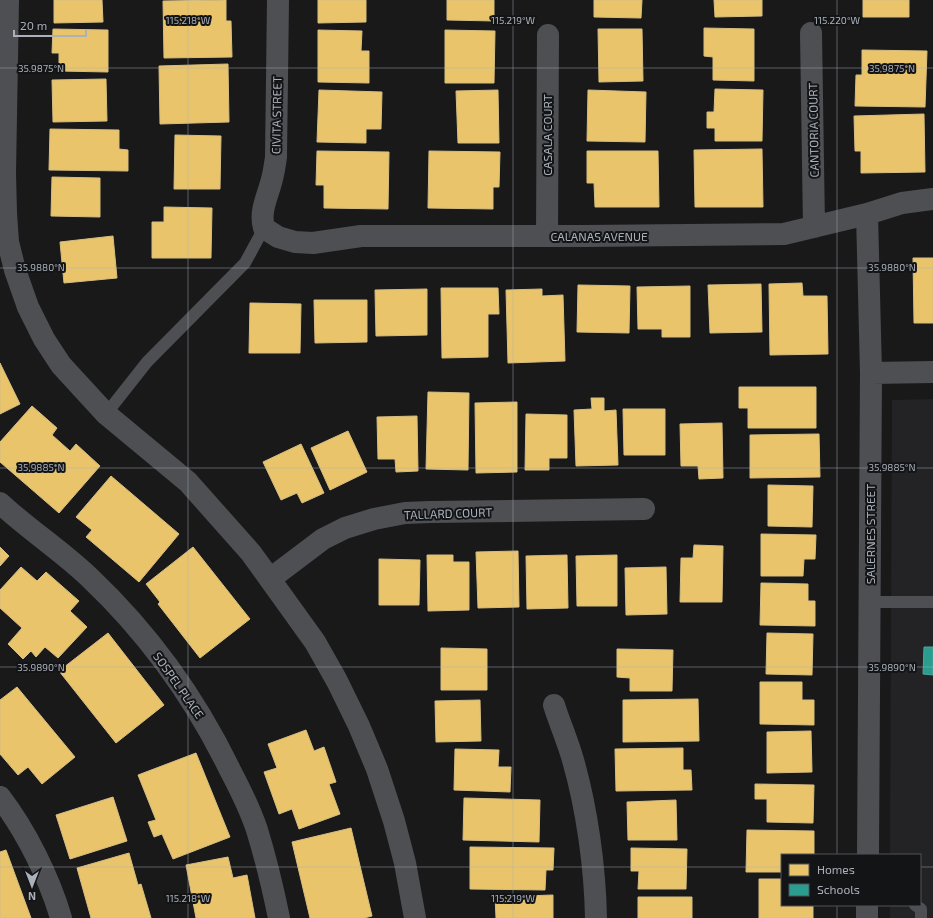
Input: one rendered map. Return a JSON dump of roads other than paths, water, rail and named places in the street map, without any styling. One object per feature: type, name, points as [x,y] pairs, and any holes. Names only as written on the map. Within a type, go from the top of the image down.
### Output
[{"type":"street","points":[[8,0],[4,65],[6,213],[8,242],[15,270],[28,307],[52,352],[61,365],[106,414],[188,482],[251,553],[315,642],[359,726],[377,769],[394,821],[415,918]]},
{"type":"street","name":"CIVITA STREET","points":[[264,228],[262,220],[263,212],[273,177],[276,157],[278,0]]},
{"type":"street","name":"CANTORIA COURT","points":[[811,33],[814,227]]},
{"type":"street","name":"CASALA COURT","points":[[547,236],[548,34]]},
{"type":"street","name":"CALANAS AVENUE","points":[[264,228],[278,237],[295,242],[313,243],[361,236],[784,234],[867,214],[902,203],[933,199]]},
{"type":"street","name":"SALERNES STREET","points":[[867,214],[871,373],[868,854]]},
{"type":"street","points":[[871,373],[933,372]]},
{"type":"street","name":"SOSPEL PLACE","points":[[0,503],[15,517],[49,542],[90,578],[115,603],[174,673],[196,707],[221,751],[242,794],[257,830],[279,918]]},
{"type":"street","name":"TALLARD COURT","points":[[270,579],[323,539],[345,528],[374,519],[404,513],[644,509]]},
{"type":"street","points":[[554,705],[573,760],[579,784],[592,863],[596,897],[596,918]]},
{"type":"street","points":[[0,797],[10,810],[44,872],[61,918]]},
{"type":"street","points":[[867,906],[867,918]]},
{"type":"lane","points":[[106,414],[147,362],[245,263],[264,228]]},
{"type":"lane","points":[[869,602],[933,602]]},
{"type":"lane","points":[[916,906],[921,909],[921,918]]}]
